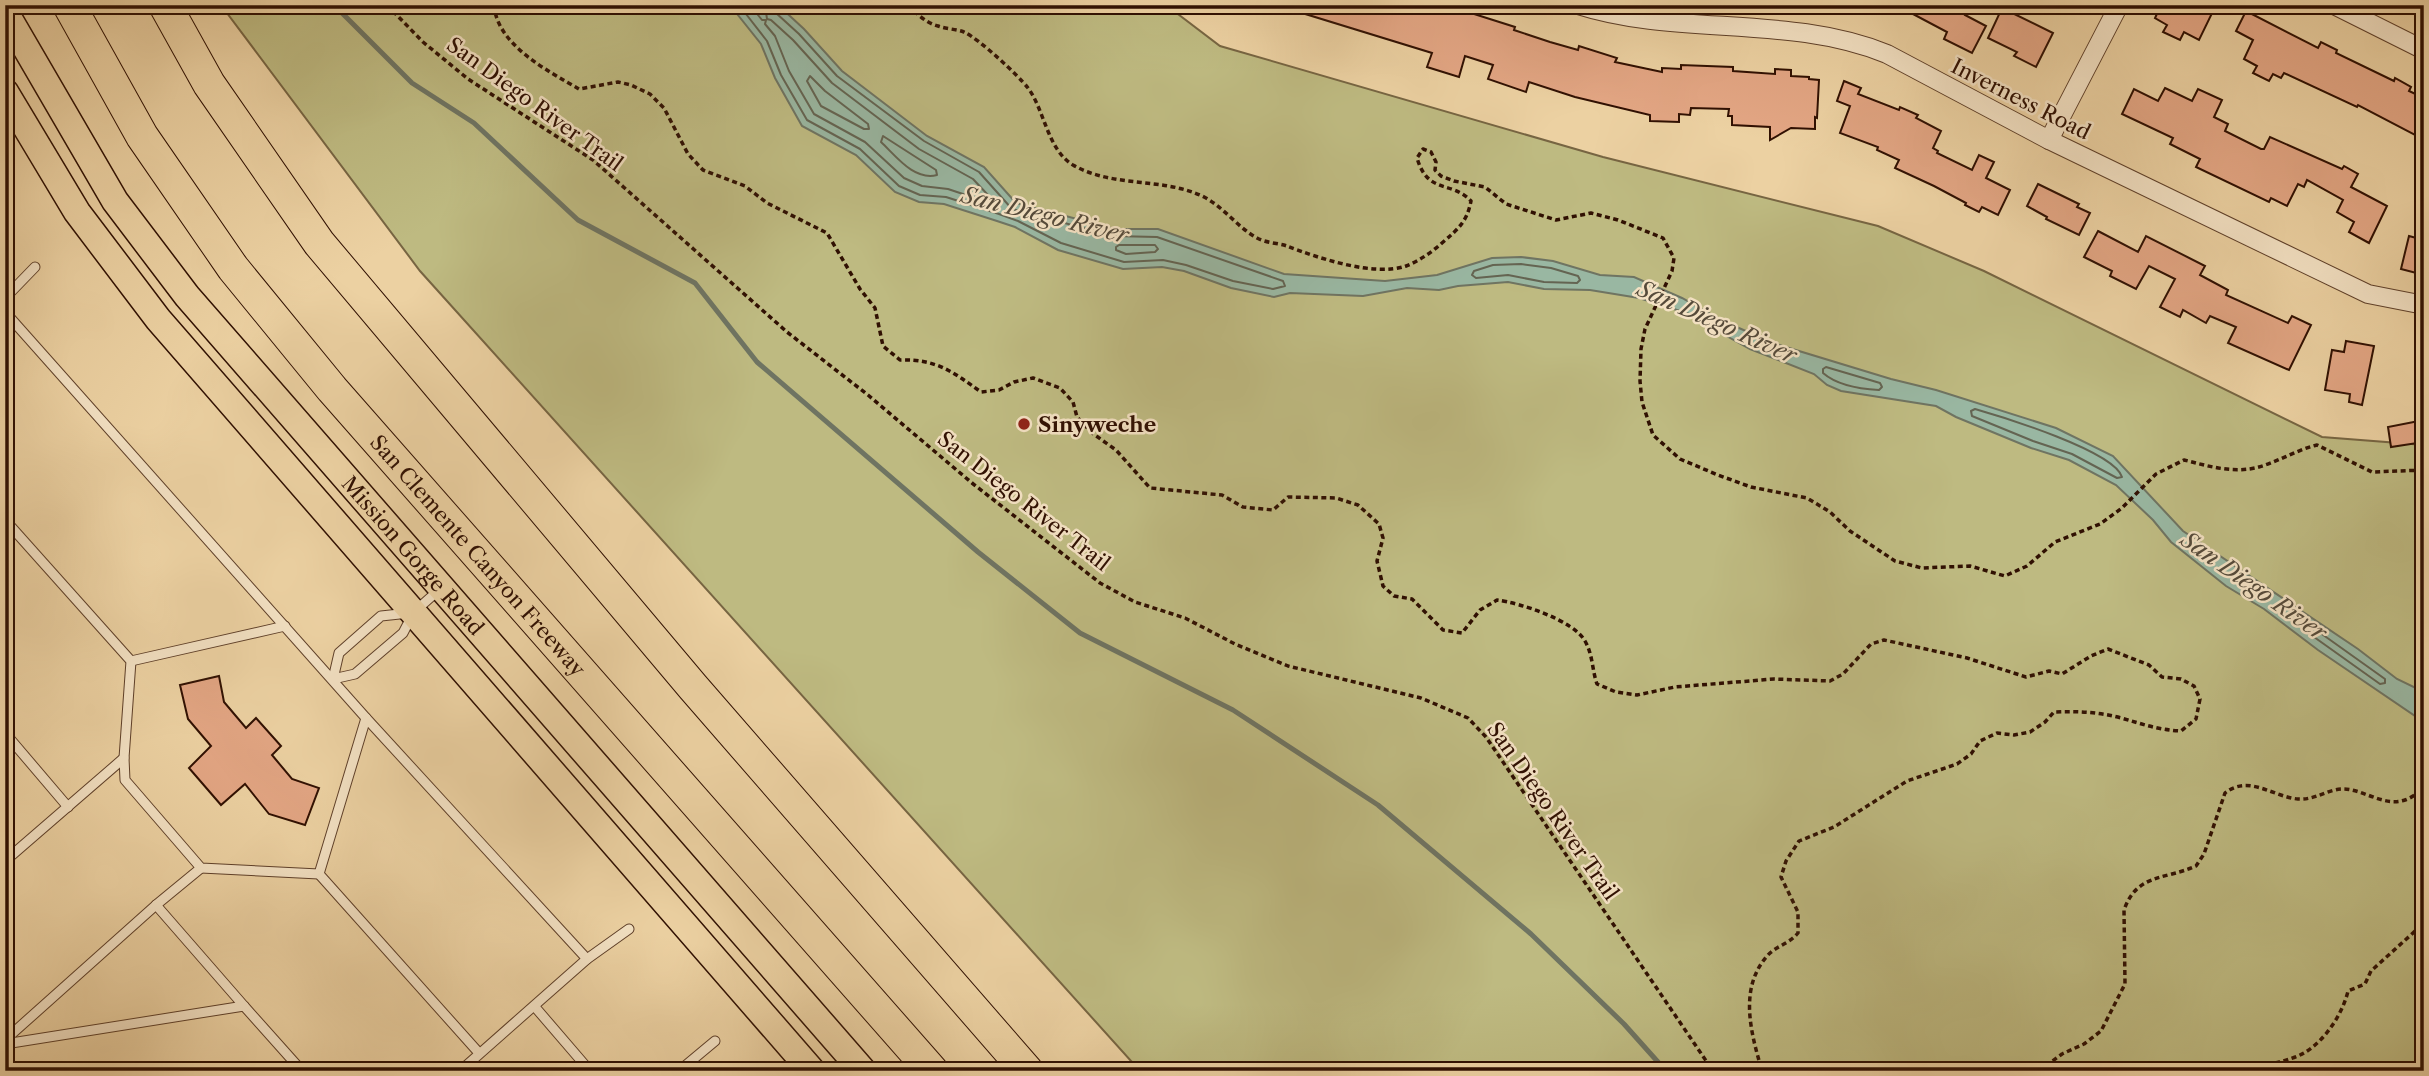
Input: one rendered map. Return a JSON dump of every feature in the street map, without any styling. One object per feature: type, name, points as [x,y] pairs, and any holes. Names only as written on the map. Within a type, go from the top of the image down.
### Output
[{"type":"highway","name":"San Clemente Canyon Freeway","points":[[69,5],[142,136],[233,268],[332,389],[932,1071]]},
{"type":"highway","points":[[165,5],[209,84],[319,243],[693,687],[1027,1071]]},
{"type":"main road","name":"Mission Gorge Road","points":[[5,12],[115,201],[187,296],[863,1071]]},
{"type":"main road","name":"Mission Gorge Road","points":[[5,92],[77,212],[158,319],[812,1071]]},
{"type":"street","name":"Inverness Road","points":[[1578,5],[1604,14],[1646,21],[1810,33],[1847,40],[1887,54],[2049,140],[2368,294],[2424,305]]},
{"type":"street","points":[[2049,140],[2119,5]]},
{"type":"street","points":[[2334,5],[2424,50]]},
{"type":"lane","points":[[5,298],[35,268]]},
{"type":"lane","points":[[5,312],[366,718],[587,959]]},
{"type":"lane","points":[[5,520],[131,662],[124,758],[125,780],[201,868]]},
{"type":"lane","points":[[333,680],[355,674],[403,633],[414,612],[442,587]]},
{"type":"lane","points":[[333,680],[338,653],[381,616],[414,612]]},
{"type":"lane","points":[[131,662],[285,625]]},
{"type":"lane","points":[[319,874],[366,718]]},
{"type":"lane","points":[[5,733],[68,807]]},
{"type":"lane","points":[[5,861],[124,758]]},
{"type":"lane","points":[[5,1042],[156,905],[201,868],[319,874],[479,1053]]},
{"type":"lane","points":[[156,905],[302,1071]]},
{"type":"lane","points":[[460,1071],[587,959],[629,929]]},
{"type":"lane","points":[[5,1042],[244,1006]]},
{"type":"lane","points":[[535,1007],[590,1071]]},
{"type":"lane","points":[[679,1071],[715,1041]]},
{"type":"path","name":"San Diego River Trail","points":[[387,5],[423,42],[468,79],[593,160],[787,332],[1100,583],[1135,602],[1185,618],[1235,644],[1288,666],[1421,698],[1468,719],[1486,737],[1713,1071]]},
{"type":"path","points":[[494,5],[495,19],[523,54],[538,65],[579,89],[618,82],[650,94],[664,108],[688,153],[703,170],[745,186],[767,203],[827,233],[860,289],[875,308],[883,346],[900,360],[920,359],[947,368],[981,392],[999,390],[1014,382],[1033,378],[1060,388],[1073,402],[1077,416],[1084,425],[1116,450],[1150,488],[1193,490],[1222,495],[1243,507],[1273,510],[1288,497],[1336,498],[1359,505],[1379,524],[1383,538],[1377,561],[1383,586],[1394,596],[1412,599],[1443,630],[1462,633],[1480,610],[1497,600],[1514,602],[1562,622],[1584,638],[1591,654],[1592,672],[1597,684],[1616,692],[1637,695],[1675,687],[1774,679],[1830,681],[1843,674],[1871,644],[1884,640],[1966,658],[2026,677],[2049,671],[2062,674],[2108,649],[2148,665],[2162,677],[2181,679],[2194,686],[2200,699],[2196,719],[2182,731],[2160,730],[2101,714],[2054,712],[2030,732],[2014,735],[1997,733],[1980,741],[1971,754],[1957,764],[1906,781],[1834,827],[1799,841],[1786,861],[1782,877],[1798,912],[1798,933],[1790,943],[1771,952],[1761,964],[1750,990],[1750,1017],[1762,1071]]},
{"type":"path","points":[[908,5],[934,26],[963,32],[979,41],[1018,78],[1029,89],[1058,151],[1071,164],[1110,179],[1179,188],[1202,196],[1257,238],[1312,257],[1345,265],[1393,269],[1408,265],[1433,251],[1456,232],[1468,217],[1472,201],[1464,193],[1440,187],[1421,172],[1417,158],[1423,149],[1431,152],[1436,162],[1435,170],[1441,176],[1485,187],[1506,204],[1556,220],[1591,214],[1618,220],[1663,238],[1674,258],[1651,314],[1641,349],[1642,402],[1653,435],[1681,459],[1718,475],[1751,487],[1807,498],[1895,561],[1922,568],[1970,566],[2005,576],[2027,566],[2055,542],[2100,524],[2122,508],[2147,482],[2163,470],[2184,460],[2214,468],[2255,468],[2317,445],[2372,472],[2424,470]]},
{"type":"path","points":[[2039,1071],[2101,1031],[2125,984],[2124,910],[2127,900],[2134,889],[2148,880],[2171,876],[2196,866],[2204,854],[2225,793],[2233,787],[2250,785],[2296,799],[2311,798],[2336,790],[2352,791],[2382,801],[2395,802],[2406,800],[2424,789]]},
{"type":"path","points":[[2251,1071],[2304,1053],[2335,1020],[2346,1002],[2348,991],[2365,984],[2371,971],[2424,923]]},
{"type":"shaded area","points":[[221,5],[1166,5],[1220,46],[1603,157],[1878,226],[1984,271],[2322,437],[2424,445],[2424,1071],[1140,1071],[420,271]]},
{"type":"water","name":"San Diego River","points":[[730,5],[778,5],[842,71],[927,136],[984,167],[1016,203],[1115,229],[1158,229],[1284,274],[1385,281],[1437,275],[1492,258],[1521,257],[1553,261],[1600,275],[1634,277],[1776,344],[2056,428],[2113,456],[2183,531],[2358,649],[2397,679],[2424,692],[2424,722],[2318,650],[2264,609],[2226,586],[2171,542],[2153,520],[2116,485],[2069,460],[2031,448],[1936,406],[1841,391],[1827,385],[1814,374],[1750,349],[1702,318],[1639,298],[1590,290],[1544,289],[1508,282],[1439,290],[1407,288],[1363,296],[1290,293],[1274,297],[1231,288],[1184,271],[1162,267],[1123,269],[1058,250],[1015,227],[944,204],[919,202],[895,192],[856,155],[802,126],[775,78],[761,44]]},
{"type":"building","points":[[1290,5],[1429,5],[1448,11],[1449,6],[1515,27],[1514,30],[1550,42],[1578,50],[1579,46],[1617,58],[1615,62],[1662,72],[1662,68],[1681,69],[1681,65],[1733,67],[1733,71],[1775,74],[1775,69],[1791,70],[1791,76],[1819,80],[1815,129],[1791,128],[1770,140],[1770,127],[1732,125],[1732,116],[1728,116],[1729,109],[1691,108],[1690,115],[1679,114],[1679,122],[1650,121],[1650,115],[1575,97],[1529,82],[1526,92],[1488,79],[1493,65],[1465,56],[1459,77],[1427,67],[1432,53],[1289,9]]},
{"type":"building","points":[[1896,5],[1970,5],[1965,15],[1986,26],[1972,53],[1944,39],[1947,32]]},
{"type":"building","points":[[2161,5],[2216,5],[2199,40],[2184,32],[2180,40],[2163,32],[2167,25],[2155,18]]},
{"type":"building","points":[[2002,8],[2053,33],[2036,67],[2014,56],[2017,52],[1988,38]]},
{"type":"building","points":[[2246,11],[2318,48],[2321,42],[2337,50],[2336,53],[2411,87],[2409,91],[2424,98],[2424,129],[2419,127],[2415,135],[2358,105],[2357,107],[2284,73],[2281,78],[2273,74],[2269,81],[2253,73],[2257,66],[2244,59],[2253,40],[2236,31]]},
{"type":"building","points":[[1844,81],[1861,88],[1858,94],[1918,115],[1916,118],[1941,131],[1933,148],[1937,153],[1972,170],[1979,155],[1994,162],[1986,178],[2010,190],[1998,215],[1982,207],[1979,212],[1965,205],[1966,203],[1934,186],[1895,168],[1899,160],[1877,150],[1878,147],[1840,133],[1850,106],[1837,101]]},
{"type":"building","points":[[2165,88],[2192,101],[2198,89],[2222,100],[2214,117],[2228,124],[2225,131],[2261,149],[2264,149],[2270,137],[2358,174],[2351,187],[2387,206],[2369,243],[2349,232],[2354,222],[2337,212],[2343,200],[2307,180],[2304,187],[2298,184],[2287,206],[2271,198],[2269,202],[2196,167],[2200,159],[2170,144],[2173,138],[2122,114],[2134,89],[2158,101]]},
{"type":"building","points":[[2038,184],[2079,204],[2077,207],[2090,213],[2079,235],[2027,206]]},
{"type":"building","points":[[2098,231],[2138,252],[2146,236],[2205,266],[2200,275],[2228,290],[2226,295],[2288,323],[2292,316],[2311,325],[2289,370],[2228,343],[2236,327],[2210,316],[2206,323],[2183,310],[2180,317],[2160,307],[2175,279],[2149,266],[2136,289],[2110,276],[2112,271],[2084,257]]},
{"type":"building","points":[[2409,236],[2424,240],[2424,275],[2401,269]]},
{"type":"building","points":[[2346,341],[2374,346],[2362,405],[2349,402],[2350,394],[2325,390],[2332,350],[2344,352]]},
{"type":"building","points":[[2424,420],[2424,442],[2391,447],[2388,427]]},
{"type":"building","points":[[219,676],[224,702],[246,728],[256,718],[281,746],[272,755],[292,779],[319,788],[305,825],[269,814],[245,784],[221,805],[189,768],[211,746],[188,719],[180,685]]},
{"type":"waterway","points":[[334,5],[412,83],[474,123],[578,220],[695,283],[757,362],[978,552],[1080,633],[1233,710],[1378,805],[1531,934],[1624,1024],[1666,1071]]},
{"type":"place","name":"Sinyweche","points":[[1024,424]]}]
